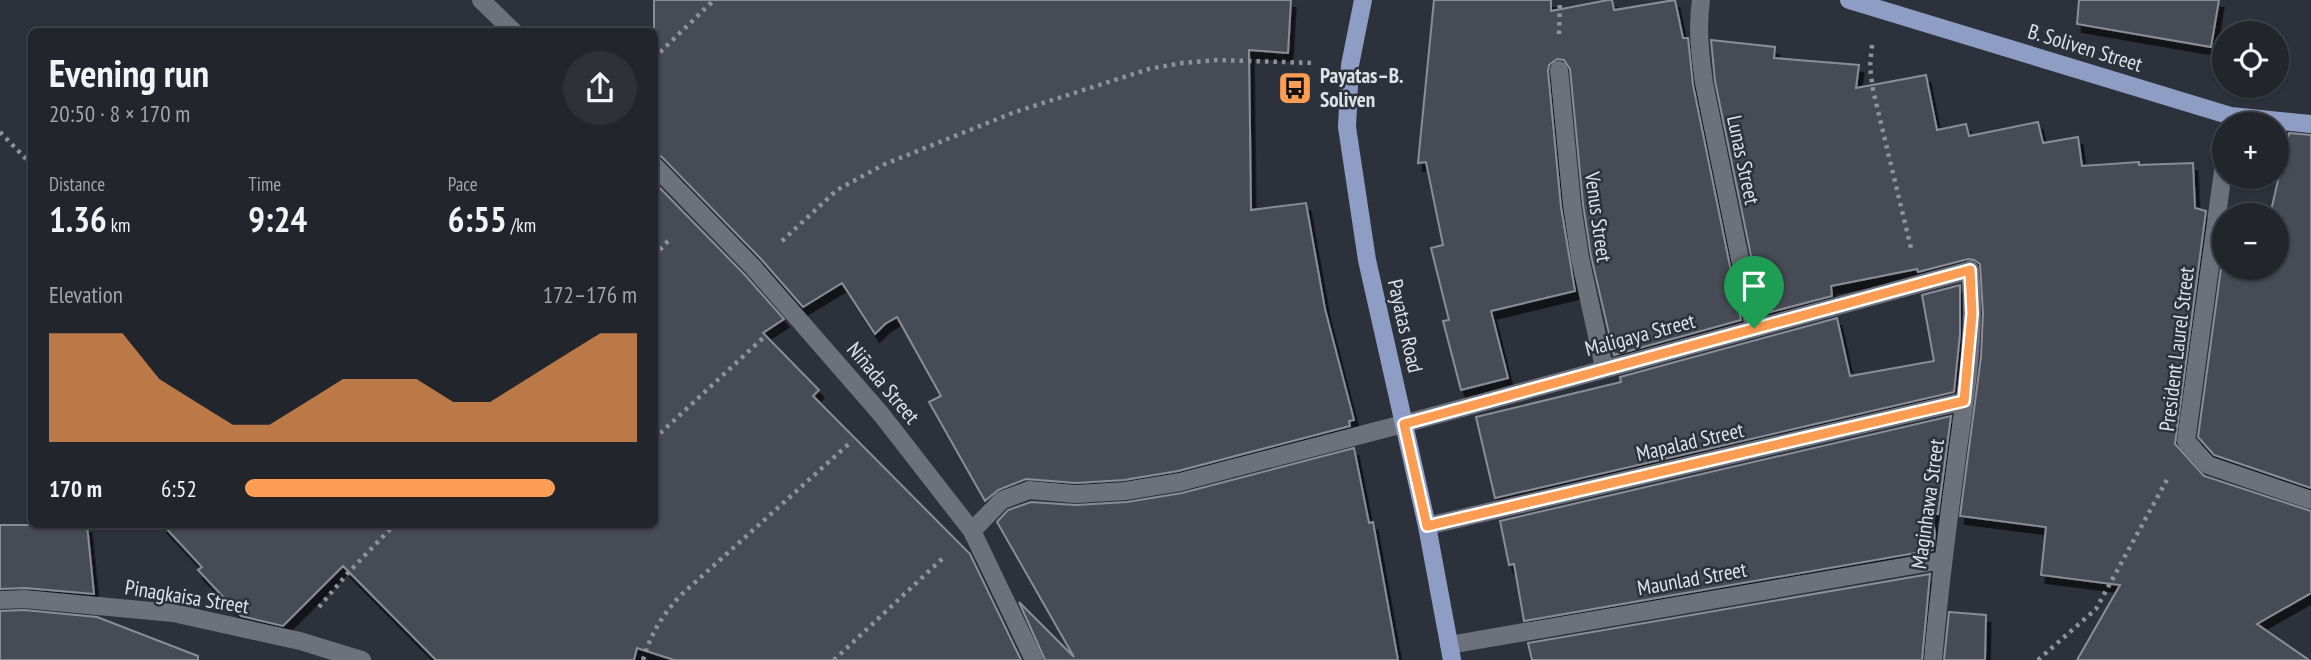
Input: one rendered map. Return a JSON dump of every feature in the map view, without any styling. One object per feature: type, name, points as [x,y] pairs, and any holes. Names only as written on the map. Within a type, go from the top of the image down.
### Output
[{"type":"main road","name":"Payatas Road","points":[[1363,0],[1350,65],[1347,127],[1367,260],[1427,526],[1451,652]]},
{"type":"main road","name":"B. Soliven Street","points":[[1849,0],[2212,114]]},
{"type":"main road","name":"B. Soliven Street","points":[[2289,123],[2311,124]]},
{"type":"street","points":[[481,0],[510,28]]},
{"type":"street","name":"Lunas Street","points":[[1702,0],[1699,48],[1704,83],[1754,328]]},
{"type":"street","name":"Venus Street","points":[[1559,70],[1580,258],[1604,368]]},
{"type":"street","name":"Niñada Street","points":[[658,169],[753,267],[881,414],[972,531],[1034,660]]},
{"type":"street","name":"President Laurel Street","points":[[2221,189],[2186,441],[2208,465],[2311,500]]},
{"type":"street","name":"Maligaya Street","points":[[972,531],[1002,500],[1029,491],[1076,494],[1125,491],[1180,482],[1970,270]]},
{"type":"street","name":"Maginhawa Street","points":[[1933,660],[1964,401],[1972,314],[1970,270]]},
{"type":"street","name":"Mapalad Street","points":[[1427,526],[1964,401]]},
{"type":"street","name":"Maunlad Street","points":[[1451,652],[1943,560]]},
{"type":"street","name":"Pinagkaisa Street","points":[[0,600],[24,599],[173,613],[300,641],[362,660]]},
{"type":"path","points":[[658,54],[714,0]]},
{"type":"path","points":[[1872,46],[1870,67],[1877,112],[1920,283]]},
{"type":"path","points":[[753,267],[837,190],[885,164],[1015,112],[1149,69],[1182,63],[1217,60],[1350,65]]},
{"type":"path","points":[[0,132],[28,161]]},
{"type":"path","points":[[658,435],[791,312]]},
{"type":"path","points":[[643,660],[654,629],[681,595],[881,414]]},
{"type":"path","points":[[2038,660],[2096,609],[2186,441]]},
{"type":"path","points":[[300,641],[325,598],[391,528]]},
{"type":"path","points":[[834,660],[972,531]]},
{"type":"building","points":[[654,0],[1291,0],[1288,53],[1249,50],[1251,210],[1306,203],[1325,309],[1354,420],[1349,421],[1350,426],[1178,471],[1124,480],[1076,483],[1026,479],[998,490],[985,501],[929,402],[941,396],[897,317],[875,334],[842,283],[803,307],[761,259],[658,156],[658,28],[654,28]]},
{"type":"building","points":[[1434,0],[1551,0],[1551,11],[1608,0],[1612,0],[1614,10],[1675,0],[1683,38],[1688,38],[1693,85],[1741,320],[1614,355],[1591,256],[1583,204],[1570,69],[1564,60],[1557,59],[1549,65],[1548,71],[1561,207],[1575,291],[1491,311],[1508,378],[1461,390],[1443,321],[1449,320],[1431,248],[1443,245],[1426,162],[1418,163]]},
{"type":"building","points":[[2079,0],[2219,0],[2215,21],[2212,21],[2211,47],[2077,24]]},
{"type":"building","points":[[1711,40],[1775,47],[1774,58],[1859,65],[1856,88],[1926,75],[1937,130],[1966,124],[1969,136],[2038,122],[2043,143],[2078,137],[2082,166],[2139,162],[2139,165],[2193,163],[2195,208],[2206,211],[2175,444],[2204,476],[2311,511],[2311,593],[2257,624],[2309,660],[2077,660],[2120,585],[2041,575],[2046,527],[1960,516],[1981,357],[1983,313],[1980,264],[1968,259],[1918,272],[1917,269],[1831,286],[1832,296],[1763,314],[1715,81]]},
{"type":"building","points":[[2289,133],[2311,135],[2311,488],[2214,455],[2198,437],[2219,280],[2289,280],[2289,203],[2273,203],[2276,189],[2289,189]]},
{"type":"building","points":[[658,186],[784,319],[763,333],[819,390],[813,396],[970,554],[1021,660],[674,660],[637,648],[634,660],[436,660],[343,566],[283,626],[241,616],[198,570],[202,567],[166,528],[658,528]]},
{"type":"building","points":[[1960,285],[1960,334],[1954,392],[1495,498],[1476,417],[1621,382],[1620,377],[1837,318],[1850,376],[1934,361],[1922,295]]},
{"type":"building","points":[[1951,416],[1938,514],[1932,513],[1935,534],[1933,550],[1524,621],[1514,564],[1509,565],[1500,521]]},
{"type":"building","points":[[1354,448],[1369,523],[1373,522],[1398,660],[1045,660],[1019,602],[1074,657],[997,522],[1008,510],[1031,502],[1076,505],[1127,502],[1182,493]]},
{"type":"building","points":[[0,525],[87,528],[94,594],[25,588],[0,589]]},
{"type":"building","points":[[1930,574],[1922,660],[1532,660],[1528,643]]},
{"type":"building","points":[[24,610],[97,617],[198,656],[198,660],[0,660],[0,611]]},
{"type":"building","points":[[1949,612],[1986,615],[1985,660],[1944,660]]},
{"type":"place","name":"Payatas–B. Soliven","points":[[1295,88]]},
{"type":"route","points":[[1970,270],[1971,340],[1964,401],[1427,526],[1404,424],[1754,328],[1970,270]]}]
